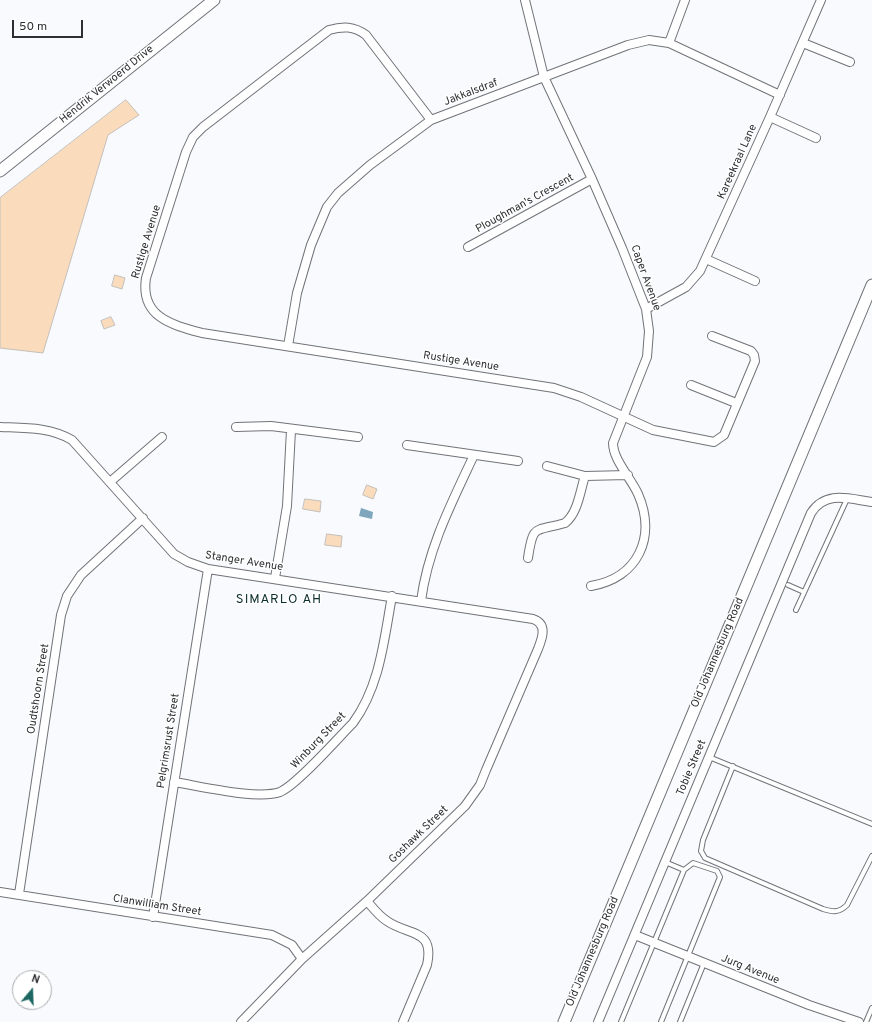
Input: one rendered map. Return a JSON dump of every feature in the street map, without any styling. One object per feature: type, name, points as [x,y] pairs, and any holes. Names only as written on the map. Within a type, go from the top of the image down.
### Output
[{"type":"main road","name":"Hendrik Verwoerd Drive","points":[[0,171],[214,0]]},
{"type":"main road","name":"Old Johannesburg Road","points":[[564,1022],[872,285]]},
{"type":"street","name":"Caper Avenue","points":[[525,0],[544,78],[592,179],[622,248],[646,308],[649,330],[647,357],[613,437],[613,446],[638,494],[644,514],[645,529],[642,549],[635,562],[619,576],[604,584],[591,586]]},
{"type":"street","points":[[669,43],[684,0]]},
{"type":"street","name":"Kareekraal Lane","points":[[646,308],[686,287],[694,280],[706,259],[821,0]]},
{"type":"street","name":"Rustige Avenue","points":[[431,120],[366,35],[353,27],[338,27],[329,30],[203,127],[193,137],[186,152],[146,278],[145,292],[149,304],[161,318],[185,328],[232,339],[288,346],[554,388],[581,397],[653,430],[714,442],[724,435],[754,361],[754,355],[751,351],[712,336]]},
{"type":"street","name":"Jakkalsdraf","points":[[288,346],[298,293],[310,245],[327,207],[338,193],[370,165],[431,120],[628,45],[649,40],[669,43],[780,95]]},
{"type":"street","points":[[803,43],[850,62]]},
{"type":"street","points":[[770,117],[816,138]]},
{"type":"street","name":"Ploughman's Crescent","points":[[468,247],[592,179]]},
{"type":"street","points":[[706,259],[754,281]]},
{"type":"street","points":[[691,385],[736,403]]},
{"type":"street","points":[[236,427],[261,426],[358,437]]},
{"type":"street","name":"Stanger Avenue","points":[[0,428],[35,428],[63,435],[72,440],[174,554],[188,562],[208,569],[421,600],[537,620]]},
{"type":"street","points":[[275,578],[287,506],[291,430]]},
{"type":"street","points":[[110,482],[162,437]]},
{"type":"street","points":[[407,445],[518,461]]},
{"type":"street","points":[[421,600],[426,567],[443,522],[474,455]]},
{"type":"street","points":[[548,466],[585,476],[628,475]]},
{"type":"street","points":[[528,558],[531,537],[536,531],[565,524],[568,521],[574,511],[585,476]]},
{"type":"street","name":"Tobie Street","points":[[598,1022],[806,523],[816,505],[822,500],[830,498],[848,498]]},
{"type":"street","points":[[848,498],[872,502]]},
{"type":"street","name":"Oudtshoorn Street","points":[[20,894],[61,615],[67,596],[80,575],[143,518]]},
{"type":"street","name":"Pelgrimsrust Street","points":[[153,917],[208,569]]},
{"type":"street","name":"Winburg Street","points":[[174,782],[255,794],[274,794],[288,787],[349,727],[367,702],[379,668],[392,596]]},
{"type":"street","name":"Goshawk Street","points":[[241,1022],[302,960],[368,901],[465,806],[480,785],[541,640],[543,627],[537,620]]},
{"type":"street","name":"Clanwilliam Street","points":[[0,892],[20,894],[272,936],[292,945],[302,960]]},
{"type":"street","points":[[368,901],[385,920],[418,934],[426,943],[429,956],[403,1022]]},
{"type":"street","name":"Jurg Avenue","points":[[635,935],[809,1005],[859,1022]]},
{"type":"lane","points":[[796,610],[848,498]]},
{"type":"lane","points":[[788,585],[804,592]]},
{"type":"lane","points":[[709,756],[872,824]]},
{"type":"lane","points":[[733,766],[703,840],[701,851],[705,858],[818,907],[835,912],[843,909],[847,905],[872,856]]},
{"type":"lane","points":[[665,862],[684,870]]},
{"type":"lane","points":[[621,1022],[684,870],[688,865],[693,863],[717,871],[720,877],[661,1022]]},
{"type":"lane","points":[[680,1022],[704,963]]},
{"type":"lane","points":[[866,1022],[872,1008]]},
{"type":"water","points":[[361,508],[373,512],[372,519],[359,516]]},
{"type":"building","points":[[126,100],[139,115],[108,135],[43,353],[0,348],[0,198]]},
{"type":"building","points":[[115,275],[125,278],[122,289],[112,286]]},
{"type":"building","points":[[111,317],[115,325],[104,329],[101,321]]},
{"type":"building","points":[[367,485],[377,489],[373,499],[363,495]]},
{"type":"building","points":[[305,499],[321,501],[320,512],[303,509]]},
{"type":"building","points":[[327,534],[342,536],[341,547],[325,545]]},
{"type":"district","name":"SIMARLO AH","points":[[279,600]]}]
